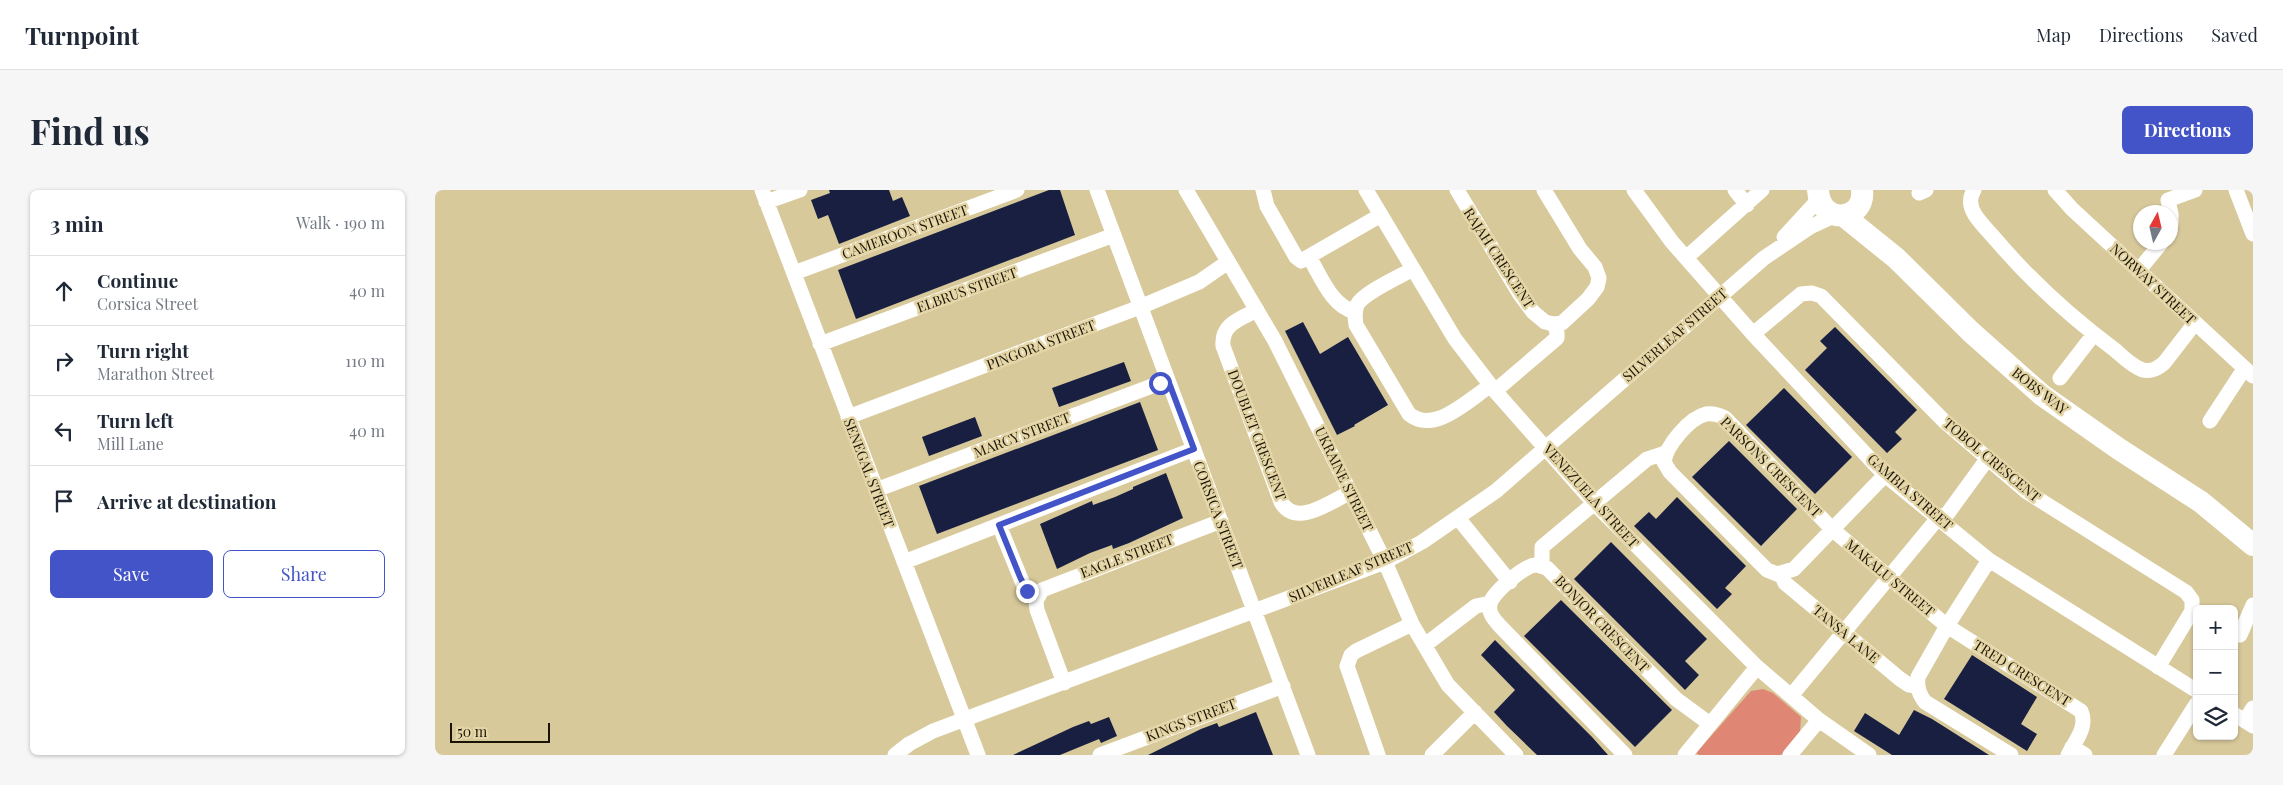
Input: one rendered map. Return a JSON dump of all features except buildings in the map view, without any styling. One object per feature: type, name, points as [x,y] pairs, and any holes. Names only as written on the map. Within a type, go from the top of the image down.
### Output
[{"type":"street","points":[[764,196],[800,190]]},
{"type":"street","name":"CAMEROON STREET","points":[[793,273],[1017,190]]},
{"type":"street","name":"CORSICA STREET","points":[[1097,190],[1309,755]]},
{"type":"street","name":"UKRAINE STREET","points":[[1186,190],[1257,310],[1293,376],[1349,493],[1385,562],[1413,624],[1425,645],[1448,684],[1517,755]]},
{"type":"street","points":[[1263,190],[1267,206],[1296,257],[1301,261],[1374,218]]},
{"type":"street","name":"VENEZUELA STREET","points":[[1366,190],[1455,339],[1492,389],[1546,447],[1594,503],[1757,667],[1819,720],[1869,755]]},
{"type":"street","name":"RAJAH CRESCENT","points":[[1457,190],[1519,294],[1533,312],[1545,322],[1554,324]]},
{"type":"street","points":[[1413,268],[1364,298],[1356,307],[1355,312],[1357,325],[1409,414],[1430,422],[1441,418],[1492,389],[1557,338],[1554,324],[1562,323],[1588,299],[1597,287],[1599,278],[1595,267],[1580,249],[1544,190]]},
{"type":"street","name":"GAMBIA STREET","points":[[1635,190],[1657,223],[1753,334],[1885,475],[1989,560],[2193,689]]},
{"type":"street","points":[[1735,190],[1747,205]]},
{"type":"street","points":[[1687,257],[1762,190]]},
{"type":"street","name":"NORWAY STREET","points":[[2055,190],[2072,209],[2249,372]]},
{"type":"street","points":[[2166,195],[2195,190]]},
{"type":"street","points":[[2236,190],[2253,234]]},
{"type":"street","points":[[1970,191],[1970,203],[1975,215],[2035,281],[2094,334],[2143,370],[2150,370],[2164,363],[2195,323]]},
{"type":"street","name":"BOBS WAY","points":[[1819,195],[1825,210],[1840,216],[1896,258],[1971,332],[2042,395],[2119,449],[2201,502],[2253,546]]},
{"type":"street","name":"SILVERLEAF STREET","points":[[1764,258],[1819,195]]},
{"type":"street","name":"SENEGAL STREET","points":[[764,196],[978,755]]},
{"type":"street","points":[[1840,216],[1851,213],[1862,196]]},
{"type":"street","name":"BOBS WAY","points":[[1862,196],[1896,258]]},
{"type":"street","name":"SILVERLEAF STREET","points":[[895,755],[921,737],[1385,562],[1422,542],[1496,491],[1764,258],[1810,227],[1840,216]]},
{"type":"street","name":"ELBRUS STREET","points":[[820,344],[1114,235]]},
{"type":"street","points":[[2139,270],[2155,250]]},
{"type":"street","points":[[1309,257],[1337,303],[1347,310],[1355,312]]},
{"type":"street","name":"PINGORA STREET","points":[[848,417],[1141,307],[1199,282],[1228,262]]},
{"type":"street","name":"TOBOL CRESCENT","points":[[1753,334],[1801,294],[1812,292],[1821,296],[1944,421],[2034,497],[2189,596],[2193,606],[2192,611],[2158,667]]},
{"type":"street","name":"DOUBLET CRESCENT","points":[[1257,310],[1228,326],[1224,335],[1223,346],[1281,502],[1291,512],[1302,514],[1349,493]]},
{"type":"street","points":[[2060,378],[2094,334]]},
{"type":"street","points":[[2210,421],[2249,372]]},
{"type":"street","name":"MARCY STREET","points":[[876,490],[1168,380]]},
{"type":"street","name":"PARSONS CRESCENT","points":[[1665,453],[1671,443],[1696,420],[1706,414],[1716,414],[1725,418],[1833,530]]},
{"type":"street","points":[[904,562],[1194,449]]},
{"type":"street","points":[[1542,566],[1540,557],[1542,548],[1647,459],[1665,453],[1664,462],[1670,472],[1762,566],[1777,574],[1781,574]]},
{"type":"street","points":[[1791,696],[1938,518],[1948,513],[1988,458]]},
{"type":"street","name":"PARSONS CRESCENT","points":[[1781,574],[1794,569],[1885,475]]},
{"type":"street","name":"BOBS WAY","points":[[2201,502],[2229,513],[2253,528]]},
{"type":"street","points":[[1458,518],[1510,582]]},
{"type":"street","name":"EAGLE STREET","points":[[1037,597],[1046,587],[1221,521]]},
{"type":"street","points":[[999,525],[1023,584],[1027,591],[1037,597],[1037,610],[1064,683]]},
{"type":"street","name":"MAKALU STREET","points":[[1833,530],[1947,626]]},
{"type":"street","points":[[1989,560],[1947,626],[1918,677],[1917,686],[1919,695],[1925,702],[2011,755]]},
{"type":"street","name":"BONJOR CRESCENT","points":[[1490,603],[1495,594],[1526,568],[1536,565],[1547,568],[1556,575],[1676,699],[1710,724]]},
{"type":"street","name":"TANSA LANE","points":[[1781,574],[1785,582],[1900,679],[1909,685],[1917,686]]},
{"type":"street","points":[[1425,645],[1476,606],[1490,603],[1490,613],[1499,625],[1625,755]]},
{"type":"street","points":[[2238,637],[2253,605]]},
{"type":"street","points":[[2238,638],[2253,618]]},
{"type":"street","points":[[1378,755],[1347,666],[1351,655],[1356,651],[1413,624]]},
{"type":"street","name":"TRED CRESCENT","points":[[1947,626],[2081,711],[2084,719],[2083,728],[2075,752]]},
{"type":"street","points":[[1685,755],[1757,667]]},
{"type":"street","name":"KINGS STREET","points":[[1100,755],[1283,686]]},
{"type":"street","points":[[2164,755],[2193,709]]},
{"type":"street","points":[[1432,755],[1475,712]]},
{"type":"street","points":[[1790,755],[1819,720]]},
{"type":"shaded area","points":[[1763,689],[1773,693],[1801,717],[1800,731],[1781,755],[1699,755],[1696,753],[1751,691]]},
{"type":"route","points":[[1027,591],[999,525],[1194,449],[1168,380],[1160,383]]}]
